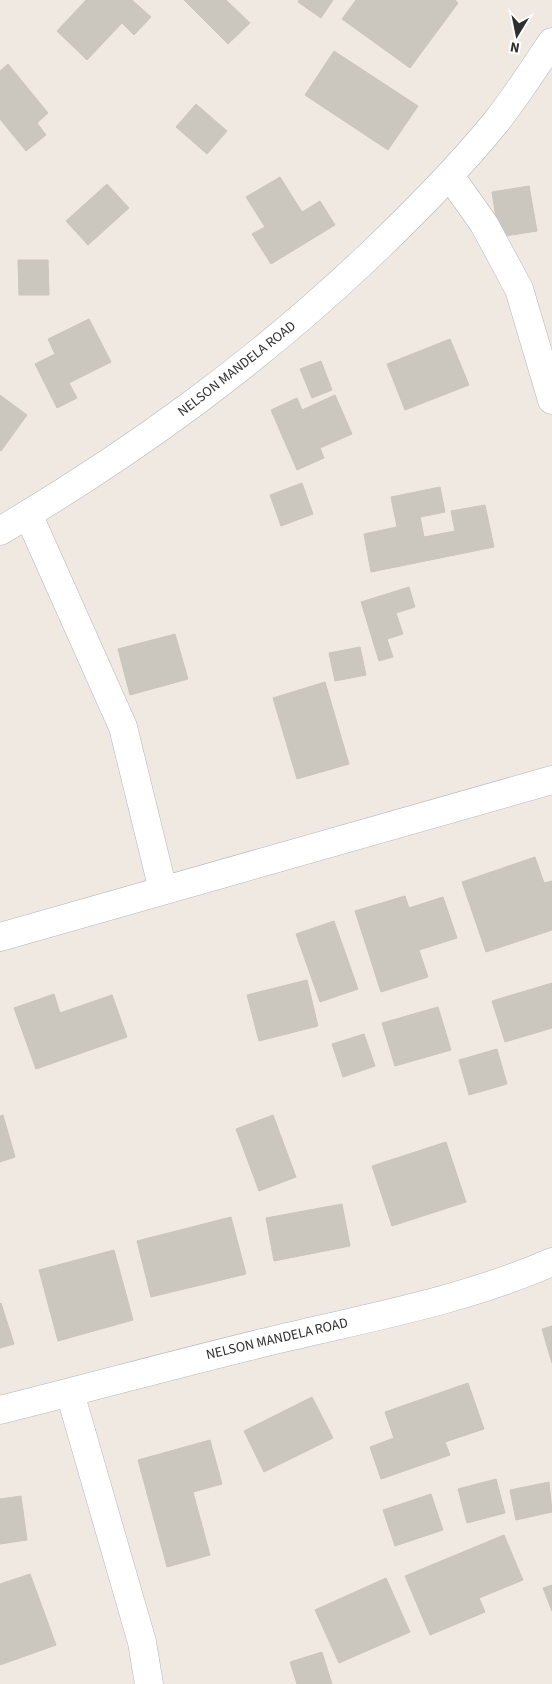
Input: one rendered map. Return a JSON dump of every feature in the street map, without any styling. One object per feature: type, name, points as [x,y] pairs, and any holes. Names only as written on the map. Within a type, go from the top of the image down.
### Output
[{"type":"street","name":"NELSON MANDELA ROAD","points":[[0,531],[178,417],[258,355],[320,303],[450,176],[497,121],[552,42]]},
{"type":"street","points":[[450,176],[484,224],[519,289],[552,400]]},
{"type":"street","points":[[28,514],[123,727],[163,890]]},
{"type":"street","points":[[0,937],[552,780]]},
{"type":"street","name":"NELSON MANDELA ROAD","points":[[0,1410],[178,1363],[463,1295],[513,1279],[552,1262]]},
{"type":"street","points":[[70,1393],[142,1642],[149,1684]]},
{"type":"building","points":[[86,0],[132,0],[151,17],[134,35],[122,23],[87,60],[57,31]]},
{"type":"building","points":[[184,0],[226,0],[250,23],[228,44]]},
{"type":"building","points":[[299,0],[333,0],[321,18],[298,2]]},
{"type":"building","points":[[356,0],[455,0],[458,3],[410,68],[342,19]]},
{"type":"building","points":[[334,51],[418,106],[388,150],[305,95]]},
{"type":"building","points":[[8,64],[48,113],[37,123],[46,135],[26,151],[0,119],[0,71]]},
{"type":"building","points":[[196,104],[227,131],[207,154],[176,127]]},
{"type":"building","points":[[280,177],[302,212],[320,201],[335,225],[271,264],[252,234],[265,227],[246,197]]},
{"type":"building","points":[[107,184],[129,208],[88,245],[66,221]]},
{"type":"building","points":[[529,186],[537,231],[499,237],[492,192]]},
{"type":"building","points":[[18,260],[48,260],[49,295],[19,295]]},
{"type":"building","points":[[89,319],[111,362],[69,383],[77,398],[57,408],[35,364],[55,354],[48,339]]},
{"type":"building","points":[[450,339],[469,385],[405,410],[387,364]]},
{"type":"building","points":[[321,361],[332,390],[312,398],[300,369]]},
{"type":"building","points":[[0,395],[27,415],[1,451],[0,450]]},
{"type":"building","points":[[335,395],[352,434],[320,448],[324,458],[297,470],[271,410],[297,398],[302,410]]},
{"type":"building","points":[[302,483],[313,514],[281,526],[270,495]]},
{"type":"building","points":[[440,487],[445,512],[420,517],[424,537],[455,531],[451,511],[485,505],[494,547],[371,572],[364,534],[397,527],[391,497]]},
{"type":"building","points":[[409,587],[415,607],[396,613],[403,634],[387,639],[393,657],[379,661],[361,602]]},
{"type":"building","points":[[175,634],[188,679],[130,695],[118,649]]},
{"type":"building","points":[[360,647],[366,675],[335,681],[329,653]]},
{"type":"building","points":[[325,682],[349,764],[297,779],[273,698]]},
{"type":"building","points":[[535,857],[544,883],[552,881],[552,930],[486,952],[462,882]]},
{"type":"building","points":[[405,896],[409,908],[443,897],[457,938],[419,950],[428,977],[381,992],[355,911]]},
{"type":"building","points":[[334,921],[358,989],[320,1002],[296,934]]},
{"type":"building","points":[[307,980],[318,1026],[259,1041],[247,995]]},
{"type":"building","points":[[552,983],[552,1028],[505,1042],[492,1001]]},
{"type":"building","points":[[54,994],[60,1013],[112,995],[127,1037],[36,1069],[14,1008]]},
{"type":"building","points":[[438,1007],[451,1050],[395,1066],[382,1023]]},
{"type":"building","points":[[364,1034],[375,1066],[343,1077],[332,1044]]},
{"type":"building","points":[[497,1049],[507,1084],[469,1095],[459,1060]]},
{"type":"building","points":[[3,1115],[15,1157],[0,1162],[0,1116]]},
{"type":"building","points":[[273,1115],[296,1177],[259,1191],[236,1129]]},
{"type":"building","points":[[446,1142],[466,1202],[392,1226],[372,1166]]},
{"type":"building","points":[[342,1204],[350,1246],[274,1261],[266,1218]]},
{"type":"building","points":[[231,1217],[246,1274],[151,1297],[137,1241]]},
{"type":"building","points":[[114,1250],[133,1320],[58,1341],[39,1270]]},
{"type":"building","points":[[0,1304],[14,1344],[0,1348]]},
{"type":"building","points":[[552,1326],[552,1363],[542,1329]]},
{"type":"building","points":[[468,1383],[484,1429],[445,1442],[450,1455],[381,1479],[370,1447],[394,1438],[385,1412]]},
{"type":"building","points":[[312,1397],[333,1438],[264,1472],[244,1431]]},
{"type":"building","points":[[210,1440],[222,1484],[193,1492],[210,1555],[167,1567],[138,1460]]},
{"type":"building","points":[[496,1479],[505,1513],[467,1523],[458,1489]]},
{"type":"building","points":[[549,1482],[552,1512],[516,1520],[510,1490]]},
{"type":"building","points":[[431,1494],[443,1530],[395,1546],[383,1510]]},
{"type":"building","points":[[21,1496],[27,1540],[0,1544],[0,1499]]},
{"type":"building","points":[[504,1535],[523,1580],[479,1598],[485,1612],[430,1635],[405,1576]]},
{"type":"building","points":[[30,1574],[56,1645],[0,1665],[0,1584]]},
{"type":"building","points":[[386,1578],[410,1632],[339,1663],[315,1610]]},
{"type":"building","points":[[552,1585],[552,1611],[543,1588]]},
{"type":"building","points":[[322,1652],[332,1684],[297,1684],[290,1662]]}]
